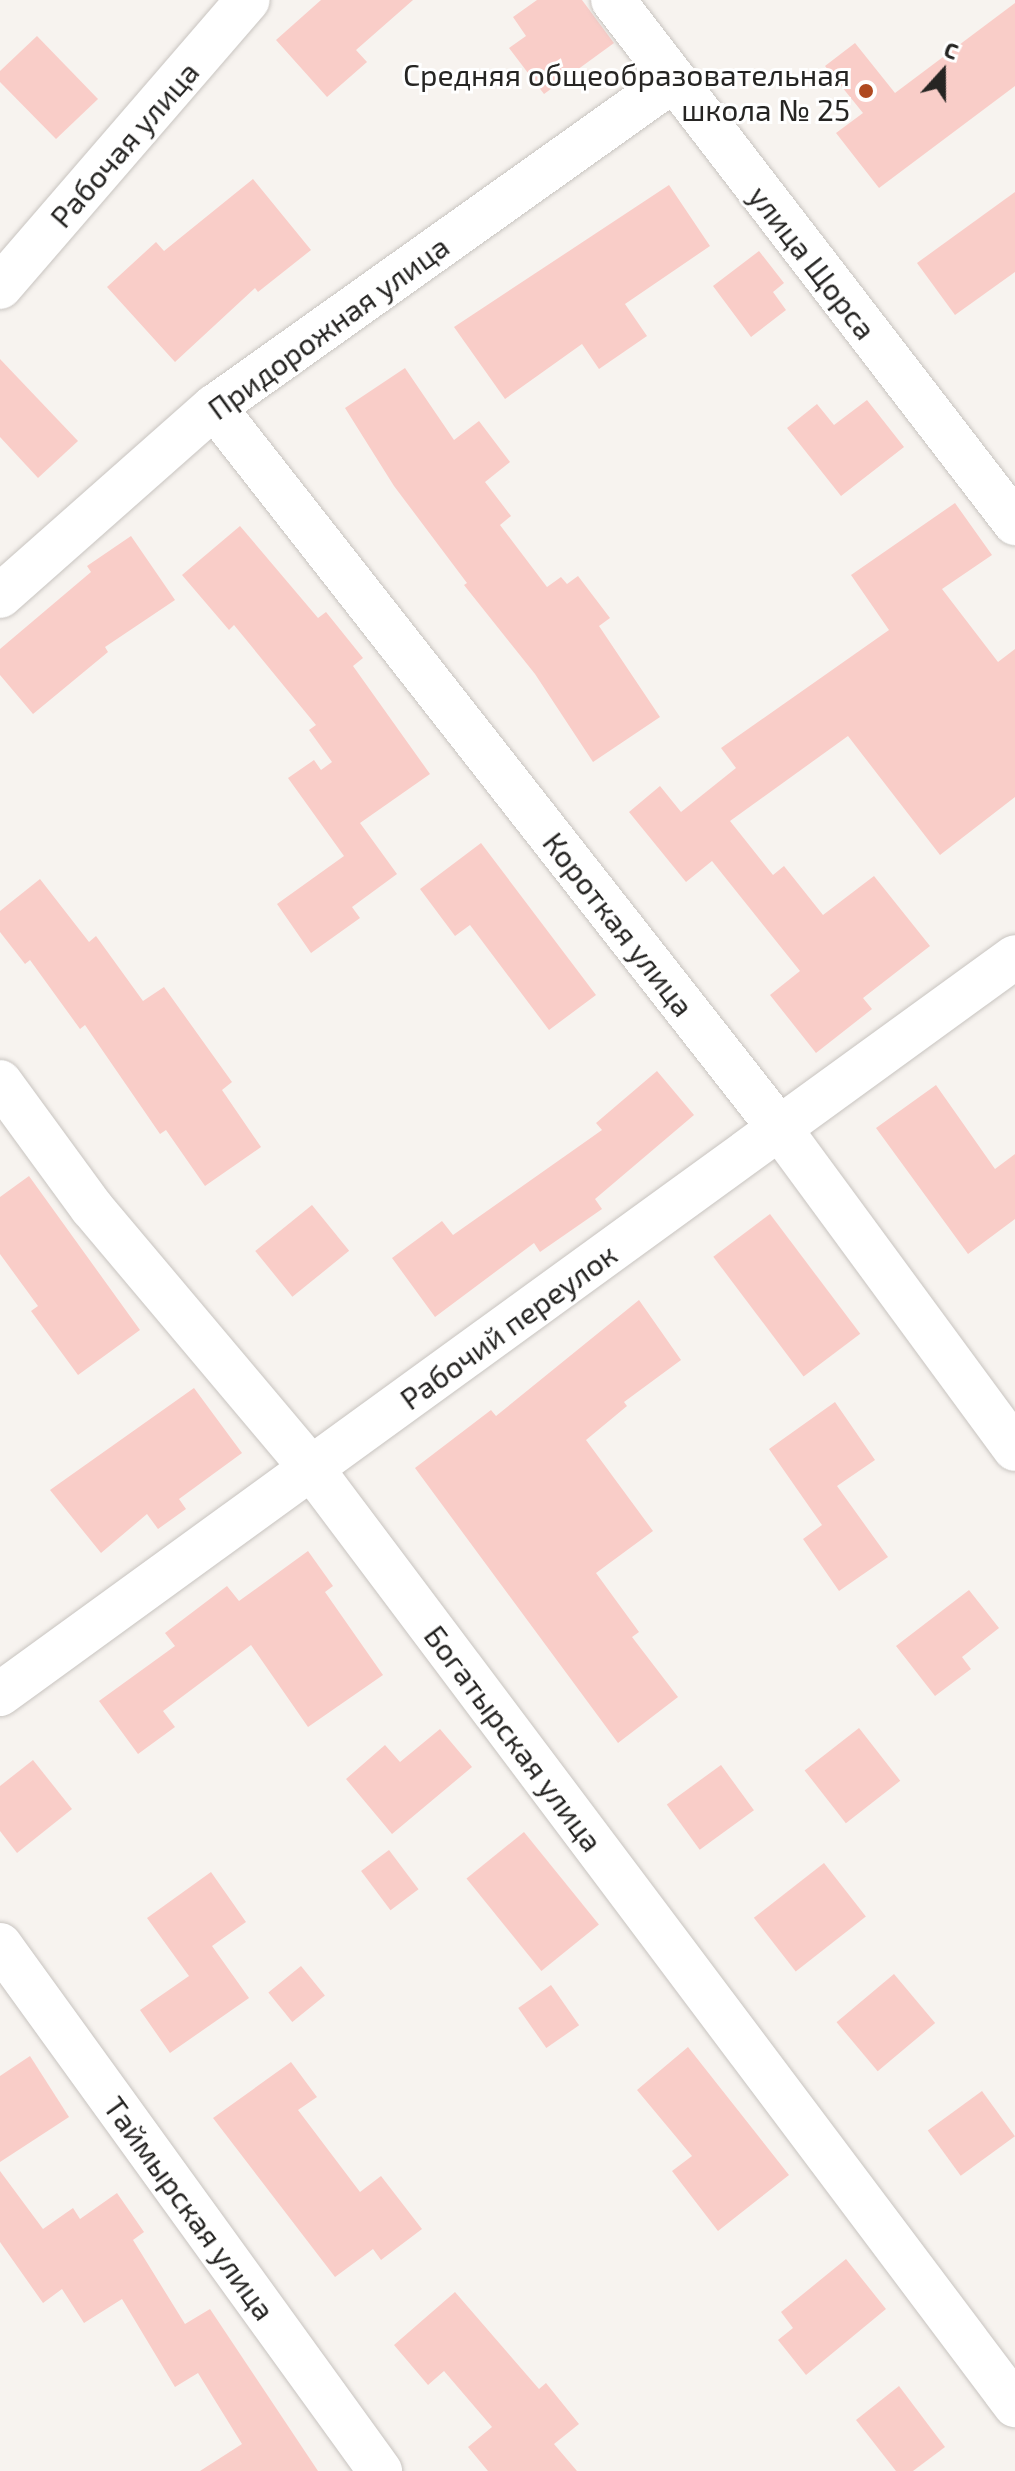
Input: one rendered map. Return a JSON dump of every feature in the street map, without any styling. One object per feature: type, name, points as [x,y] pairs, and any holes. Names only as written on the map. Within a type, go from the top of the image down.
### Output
[{"type":"street","name":"Рабочая улица","points":[[0,287],[248,0]]},
{"type":"street","name":"улица Щорса","points":[[613,0],[672,81],[1015,523]]},
{"type":"street","name":"Придорожная улица","points":[[0,596],[214,407],[672,81]]},
{"type":"street","name":"Короткая улица","points":[[214,407],[780,1129],[1015,1449]]},
{"type":"street","name":"Рабочий переулок","points":[[0,1694],[1015,957]]},
{"type":"street","name":"Богатырская улица","points":[[0,1082],[92,1208],[312,1469],[1015,2405]]},
{"type":"street","name":"Таймырская улица","points":[[0,1945],[380,2471]]},
{"type":"building","points":[[321,0],[413,0],[356,50],[367,62],[327,97],[276,40]]},
{"type":"building","points":[[537,0],[582,0],[614,43],[544,94],[509,48],[526,36],[513,17]]},
{"type":"building","points":[[1015,3],[1015,86],[879,188],[836,133],[863,113],[825,66],[855,43],[895,93]]},
{"type":"building","points":[[37,36],[98,99],[56,139],[0,82],[0,71]]},
{"type":"building","points":[[253,179],[311,250],[258,292],[255,288],[175,362],[107,287],[156,242],[164,251]]},
{"type":"building","points":[[669,185],[710,246],[625,304],[647,336],[599,369],[582,344],[505,399],[454,327]]},
{"type":"building","points":[[1015,192],[1015,272],[955,315],[917,263]]},
{"type":"building","points":[[759,251],[784,283],[773,292],[786,310],[751,337],[713,286]]},
{"type":"building","points":[[0,359],[78,441],[38,478],[0,437]]},
{"type":"building","points":[[405,368],[454,440],[479,421],[510,462],[485,482],[511,516],[500,525],[547,587],[561,577],[567,584],[578,576],[610,618],[599,626],[660,717],[593,762],[535,674],[464,585],[467,583],[394,486],[345,408]]},
{"type":"building","points":[[867,400],[904,447],[841,496],[787,428],[817,404],[834,425]]},
{"type":"building","points":[[955,503],[992,555],[942,589],[998,662],[1015,649],[1015,797],[940,855],[848,736],[730,821],[773,875],[784,866],[823,915],[874,876],[930,946],[863,998],[872,1009],[816,1053],[770,995],[800,971],[712,861],[686,882],[629,812],[660,786],[681,812],[736,768],[721,748],[889,630],[851,575]]},
{"type":"building","points":[[240,526],[318,618],[326,612],[363,658],[353,666],[430,774],[360,823],[397,874],[352,907],[360,918],[311,953],[277,904],[344,856],[288,778],[314,760],[321,770],[332,762],[309,730],[316,725],[234,625],[229,630],[182,575]]},
{"type":"building","points":[[131,536],[175,600],[105,647],[108,652],[33,714],[0,675],[0,649],[91,572],[87,566]]},
{"type":"building","points":[[481,843],[596,995],[549,1030],[470,925],[455,936],[420,889]]},
{"type":"building","points":[[40,879],[89,942],[96,936],[143,1001],[164,987],[232,1082],[222,1090],[261,1147],[205,1186],[166,1130],[160,1134],[85,1025],[80,1029],[30,960],[25,964],[0,932],[0,911]]},
{"type":"building","points":[[657,1071],[694,1115],[595,1199],[602,1209],[540,1252],[534,1243],[435,1317],[392,1258],[442,1221],[453,1235],[602,1130],[596,1123]]},
{"type":"building","points":[[936,1085],[995,1169],[1015,1154],[1015,1219],[968,1254],[876,1128]]},
{"type":"building","points":[[29,1176],[140,1330],[78,1375],[31,1311],[38,1306],[0,1254],[0,1197]]},
{"type":"building","points":[[312,1205],[349,1251],[292,1297],[255,1251]]},
{"type":"building","points":[[770,1214],[860,1334],[804,1377],[713,1257]]},
{"type":"building","points":[[639,1300],[681,1360],[624,1402],[627,1406],[586,1440],[653,1531],[596,1573],[639,1632],[632,1637],[678,1697],[618,1743],[415,1468],[491,1410],[496,1416]]},
{"type":"building","points":[[194,1388],[242,1453],[179,1499],[186,1509],[158,1529],[147,1514],[101,1553],[50,1490]]},
{"type":"building","points":[[835,1402],[875,1460],[837,1486],[888,1557],[839,1591],[803,1539],[822,1525],[769,1449]]},
{"type":"building","points":[[308,1551],[333,1586],[325,1592],[383,1675],[308,1727],[251,1645],[163,1711],[175,1727],[138,1754],[99,1701],[175,1646],[165,1633],[227,1586],[239,1601]]},
{"type":"building","points":[[969,1590],[999,1628],[962,1657],[971,1669],[935,1696],[896,1646]]},
{"type":"building","points":[[859,1728],[900,1781],[846,1823],[805,1770]]},
{"type":"building","points":[[440,1729],[472,1767],[392,1834],[346,1779],[385,1745],[400,1762]]},
{"type":"building","points":[[33,1760],[72,1809],[17,1853],[0,1831],[0,1786]]},
{"type":"building","points":[[721,1765],[754,1810],[700,1850],[667,1804]]},
{"type":"building","points":[[524,1832],[599,1924],[541,1971],[466,1879]]},
{"type":"building","points":[[389,1850],[418,1889],[391,1910],[361,1871]]},
{"type":"building","points":[[824,1863],[866,1917],[796,1971],[754,1918]]},
{"type":"building","points":[[211,1872],[246,1922],[212,1946],[249,1998],[170,2053],[140,2010],[189,1976],[147,1918]]},
{"type":"building","points":[[301,1966],[325,1996],[292,2022],[268,1992]]},
{"type":"building","points":[[894,1974],[935,2023],[878,2071],[837,2022]]},
{"type":"building","points":[[551,1985],[579,2025],[546,2048],[518,2008]]},
{"type":"building","points":[[688,2047],[789,2175],[718,2231],[672,2171],[692,2156],[637,2090]]},
{"type":"building","points":[[30,2056],[69,2117],[0,2162],[0,2076]]},
{"type":"building","points":[[291,2062],[317,2097],[298,2110],[360,2192],[381,2176],[422,2229],[381,2260],[373,2249],[335,2277],[213,2118]]},
{"type":"building","points":[[982,2091],[1015,2136],[961,2176],[928,2130]]},
{"type":"building","points":[[0,2171],[43,2229],[73,2208],[80,2219],[117,2193],[144,2232],[133,2240],[185,2324],[210,2309],[318,2471],[200,2471],[242,2444],[198,2373],[175,2387],[122,2299],[84,2323],[62,2289],[43,2303],[0,2242]]},
{"type":"building","points":[[846,2259],[886,2309],[806,2375],[778,2340],[793,2328],[781,2312]]},
{"type":"building","points":[[455,2292],[539,2389],[546,2383],[579,2424],[554,2444],[577,2471],[488,2471],[468,2447],[492,2427],[444,2371],[428,2385],[394,2345]]},
{"type":"building","points":[[899,2386],[945,2447],[913,2471],[896,2471],[856,2420]]},
{"type":"place","name":"Средняя общеобразовательная школа № 25","points":[[866,91]]}]
